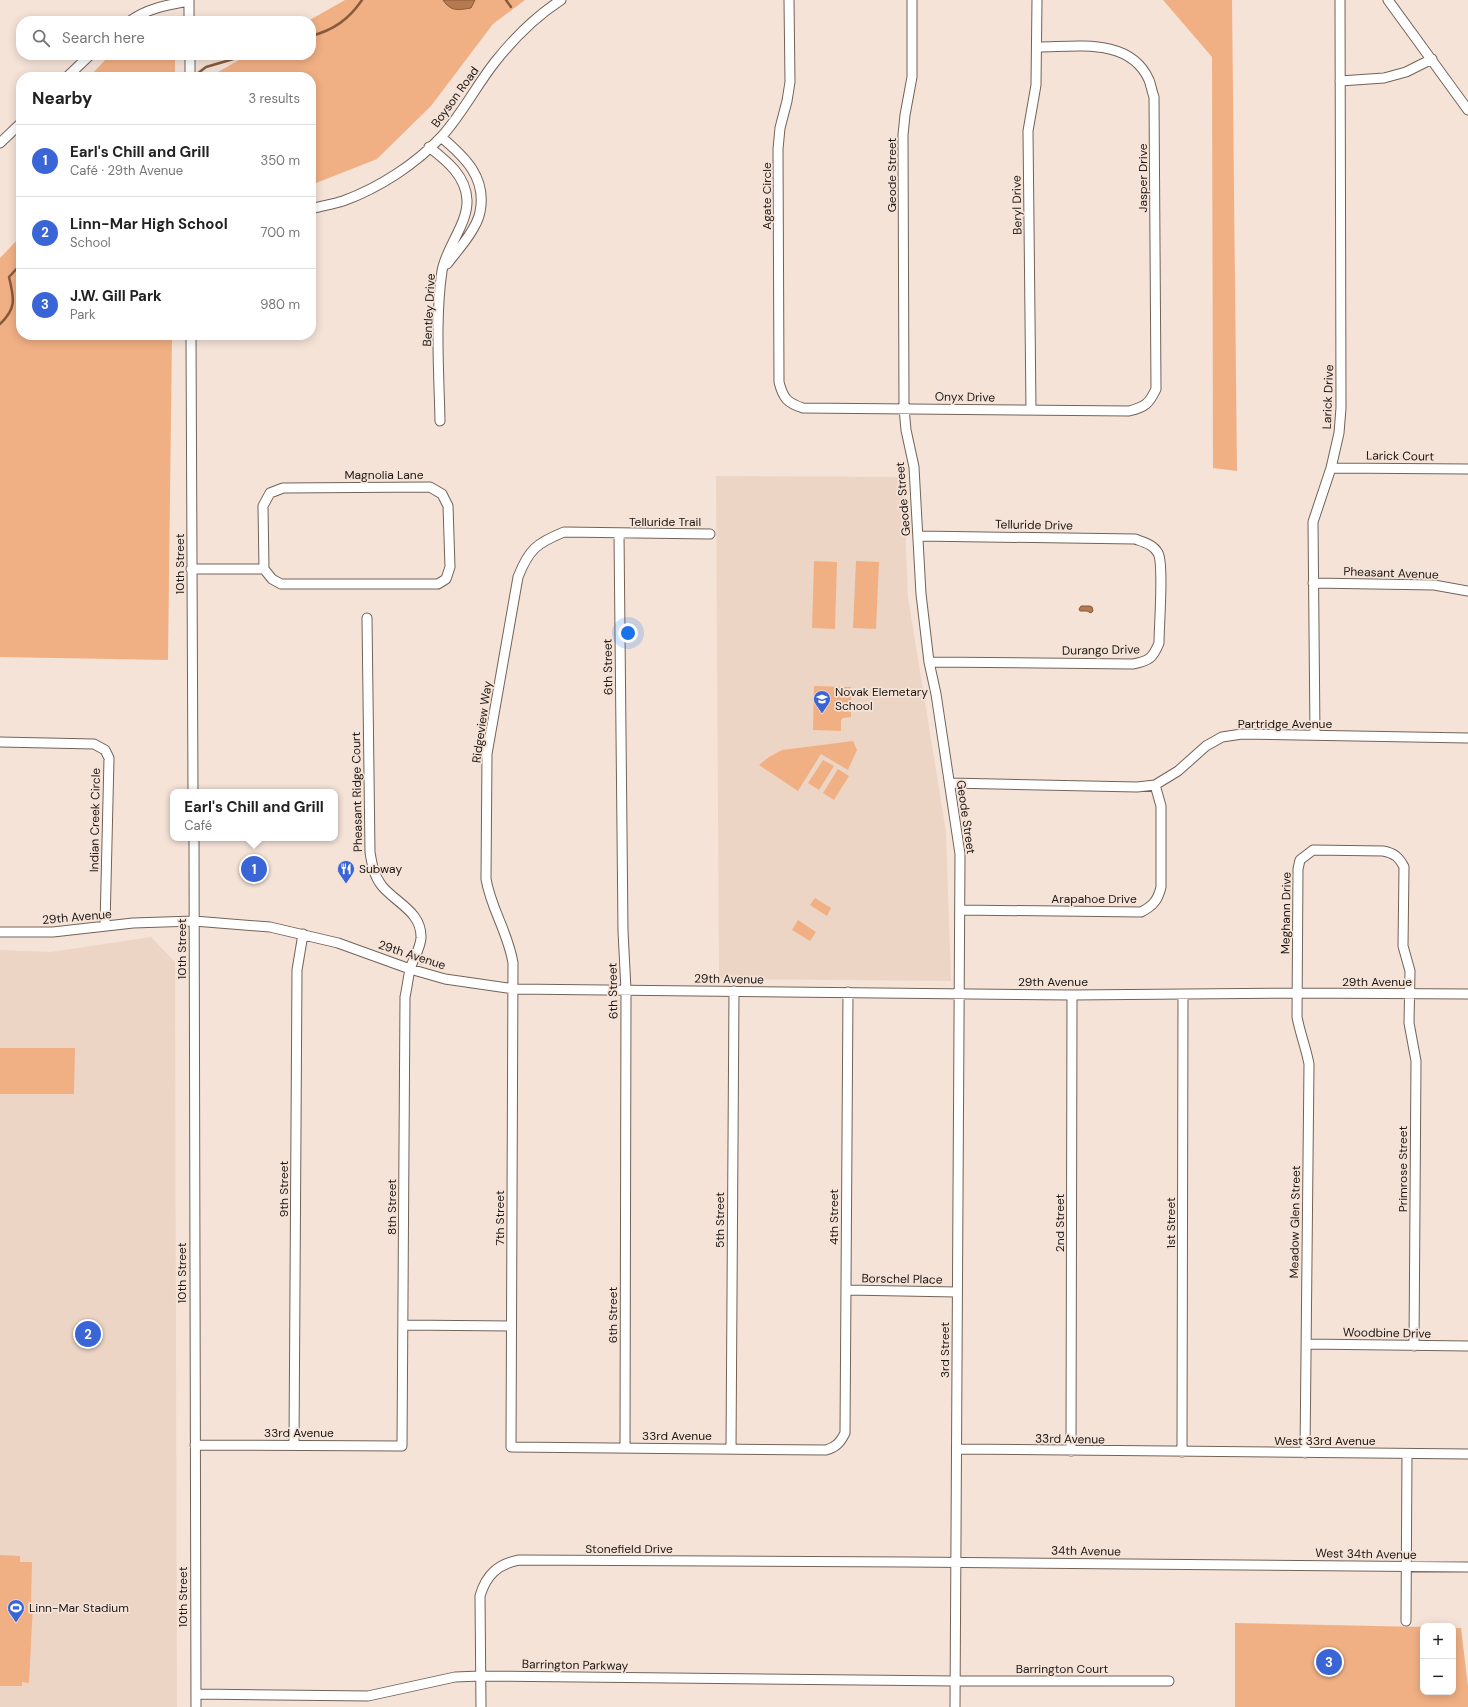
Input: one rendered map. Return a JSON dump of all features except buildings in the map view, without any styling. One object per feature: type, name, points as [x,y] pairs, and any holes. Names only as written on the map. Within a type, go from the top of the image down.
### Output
[{"type":"street","points":[[137,16],[165,6],[189,0],[190,16]]},
{"type":"street","name":"Boyson Road","points":[[316,208],[344,200],[387,180],[441,137],[462,112],[494,63],[518,34],[546,10],[561,0]]},
{"type":"street","name":"Agate Circle","points":[[782,393],[779,382],[778,149],[780,128],[790,82],[789,0]]},
{"type":"street","name":"Geode Street","points":[[912,0],[912,77],[903,135],[904,408],[906,430],[914,467],[921,594],[929,662],[950,783],[960,854],[959,994]]},
{"type":"street","name":"Beryl Drive","points":[[1031,410],[1028,131],[1036,85],[1038,47],[1037,0]]},
{"type":"street","name":"Larick Drive","points":[[1315,735],[1313,522],[1331,468],[1340,433],[1341,408],[1340,0]]},
{"type":"street","points":[[1388,0],[1468,110]]},
{"type":"street","name":"Jasper Drive","points":[[1038,47],[1107,47],[1127,54],[1140,66],[1149,80],[1154,98],[1156,389],[1151,400]]},
{"type":"street","points":[[1340,80],[1384,78],[1406,72],[1432,59]]},
{"type":"street","points":[[73,72],[85,60]]},
{"type":"street","points":[[190,60],[190,72]]},
{"type":"street","points":[[0,144],[16,128]]},
{"type":"street","points":[[441,137],[460,153],[474,170],[480,192],[480,213],[475,224],[466,240],[442,270]]},
{"type":"street","name":"Bentley Drive","points":[[429,147],[448,162],[461,178],[467,200],[465,215],[451,244],[442,270],[439,300],[440,421]]},
{"type":"street","name":"10th Street","points":[[191,340],[193,789]]},
{"type":"street","name":"Onyx Drive","points":[[782,393],[790,404],[803,408],[1129,411],[1142,408],[1151,400]]},
{"type":"street","name":"Larick Court","points":[[1331,468],[1468,469]]},
{"type":"street","name":"Magnolia Lane","points":[[430,487],[442,494],[448,506],[450,567],[446,579],[438,584],[281,584],[272,579],[264,569],[263,506],[270,493],[284,488],[430,487]]},
{"type":"street","name":"Ridgeview Way","points":[[514,989],[513,963],[510,945],[489,893],[486,879],[487,762],[518,577],[531,551],[544,540],[564,532],[619,534]]},
{"type":"street","name":"Telluride Trail","points":[[619,534],[710,534]]},
{"type":"street","name":"6th Street","points":[[619,534],[623,930],[626,990],[625,1448]]},
{"type":"street","name":"Telluride Drive","points":[[918,536],[1135,539],[1149,543]]},
{"type":"street","name":"Durango Drive","points":[[929,662],[1133,664],[1146,661],[1155,654],[1159,643],[1160,565],[1158,553],[1149,543]]},
{"type":"street","points":[[192,569],[264,569]]},
{"type":"street","name":"Pheasant Avenue","points":[[1313,583],[1434,585],[1468,591]]},
{"type":"street","name":"Pheasant Ridge Court","points":[[368,618],[370,852],[372,870],[382,886],[411,911],[418,924],[421,937],[419,951],[410,969]]},
{"type":"street","name":"Partridge Avenue","points":[[950,783],[1137,787],[1156,785],[1178,771],[1206,746],[1222,737],[1242,734],[1468,738]]},
{"type":"street","name":"Indian Creek Circle","points":[[0,742],[94,744],[104,750],[108,758],[105,926]]},
{"type":"street","name":"Arapahoe Drive","points":[[960,910],[1141,912],[1151,907],[1158,899],[1161,887],[1160,806],[1156,785]]},
{"type":"street","name":"10th Street","points":[[194,841],[194,1445],[196,1707]]},
{"type":"street","name":"Meghann Drive","points":[[1297,993],[1298,869],[1300,860],[1313,850],[1344,850],[1383,851],[1393,853],[1400,859],[1404,867],[1403,946],[1410,971],[1410,994]]},
{"type":"street","name":"29th Avenue","points":[[0,932],[53,932],[132,923],[194,921],[270,927],[338,942],[410,969],[445,979],[514,989],[1072,995],[1297,993],[1468,994]]},
{"type":"street","name":"9th Street","points":[[294,1445],[297,970],[302,934]]},
{"type":"street","name":"8th Street","points":[[402,1446],[405,997],[410,969]]},
{"type":"street","name":"7th Street","points":[[511,1447],[514,989]]},
{"type":"street","name":"5th Street","points":[[731,1448],[734,991]]},
{"type":"street","name":"4th Street","points":[[841,1441],[845,1433],[848,992]]},
{"type":"street","name":"Meadow Glen Street","points":[[1297,993],[1297,1017],[1306,1048],[1308,1064],[1304,1453]]},
{"type":"street","name":"3rd Street","points":[[955,1707],[959,994]]},
{"type":"street","name":"Primrose Street","points":[[1410,994],[1409,1023],[1416,1061],[1414,1346]]},
{"type":"street","name":"2nd Street","points":[[1072,995],[1072,1451]]},
{"type":"street","name":"1st Street","points":[[1182,1452],[1183,995]]},
{"type":"street","name":"Borschel Place","points":[[846,1290],[957,1292]]},
{"type":"street","points":[[403,1325],[511,1326]]},
{"type":"street","name":"Woodbine Drive","points":[[1306,1344],[1468,1346]]},
{"type":"street","name":"33rd Avenue","points":[[511,1447],[826,1450],[834,1448],[841,1441]]},
{"type":"street","name":"33rd Avenue","points":[[194,1445],[402,1446]]},
{"type":"street","name":"33rd Avenue","points":[[957,1449],[1182,1452]]},
{"type":"street","name":"West 33rd Avenue","points":[[1182,1452],[1468,1454]]},
{"type":"street","points":[[1406,1621],[1407,1454]]},
{"type":"street","name":"Stonefield Drive","points":[[481,1707],[480,1596],[485,1582],[491,1573],[508,1562],[519,1560],[908,1562]]},
{"type":"street","name":"34th Avenue","points":[[908,1562],[1264,1565]]},
{"type":"street","name":"West 34th Avenue","points":[[1264,1565],[1468,1567]]},
{"type":"street","name":"Barrington Parkway","points":[[196,1694],[368,1696],[455,1677],[481,1676],[955,1681]]},
{"type":"street","name":"Barrington Court","points":[[955,1681],[1168,1681]]},
{"type":"shaded area","points":[[345,0],[525,0],[493,24],[431,106],[377,159],[316,183],[316,72],[218,72],[239,60],[316,60],[316,16]]},
{"type":"shaded area","points":[[443,0],[475,0],[471,8],[459,10],[449,7]]},
{"type":"shaded area","points":[[1163,0],[1232,0],[1237,471],[1213,468],[1212,57]]},
{"type":"shaded area","points":[[105,60],[175,60],[175,72],[94,72]]},
{"type":"shaded area","points":[[16,241],[16,340],[172,340],[168,660],[0,657],[0,258]]},
{"type":"shaded area","name":"Novak Elemetary School","points":[[716,476],[903,477],[908,597],[946,832],[951,981],[719,979]]},
{"type":"shaded area","points":[[814,561],[837,562],[835,629],[812,628]]},
{"type":"shaded area","points":[[856,561],[879,562],[876,629],[853,628]]},
{"type":"shaded area","points":[[1081,606],[1090,606],[1092,607],[1093,611],[1091,613],[1087,611],[1080,611],[1079,609]]},
{"type":"shaded area","points":[[814,686],[851,687],[851,717],[843,718],[841,720],[841,731],[813,730]]},
{"type":"shaded area","points":[[853,741],[857,750],[848,770],[821,754],[798,791],[759,765],[769,757],[782,750]]},
{"type":"shaded area","points":[[823,760],[834,766],[819,790],[808,783]]},
{"type":"shaded area","points":[[838,769],[849,776],[834,800],[823,793]]},
{"type":"shaded area","points":[[815,898],[831,908],[827,916],[810,905]]},
{"type":"shaded area","points":[[798,920],[816,932],[810,941],[792,930]]},
{"type":"shaded area","points":[[151,937],[175,962],[177,1707],[0,1707],[0,950],[51,952]]},
{"type":"shaded area","points":[[0,1048],[75,1048],[74,1094],[0,1094]]},
{"type":"shaded area","name":"Linn-Mar Stadium","points":[[0,1555],[20,1556],[20,1562],[32,1562],[31,1604],[33,1604],[29,1683],[22,1682],[22,1686],[0,1686]]},
{"type":"shaded area","points":[[1235,1623],[1420,1627],[1420,1695],[1456,1695],[1456,1628],[1461,1628],[1468,1686],[1468,1707],[1235,1707]]},
{"type":"waterway","points":[[316,35],[327,31],[340,23],[352,13],[362,0]]},
{"type":"waterway","points":[[506,0],[511,7]]},
{"type":"waterway","points":[[200,72],[206,67],[230,60]]},
{"type":"waterway","points":[[0,324],[12,308],[13,297],[9,277],[16,269]]},
{"type":"place","name":"Novak Elemetary School","points":[[822,714]]},
{"type":"place","name":"Earl's Chill and Grill","points":[[254,869]]},
{"type":"place","name":"Subway","points":[[346,884]]},
{"type":"place","name":"Linn-Mar High School","points":[[88,1334]]},
{"type":"place","name":"Linn-Mar Stadium","points":[[16,1623]]},
{"type":"place","name":"J.W. Gill Park","points":[[1329,1662]]}]
